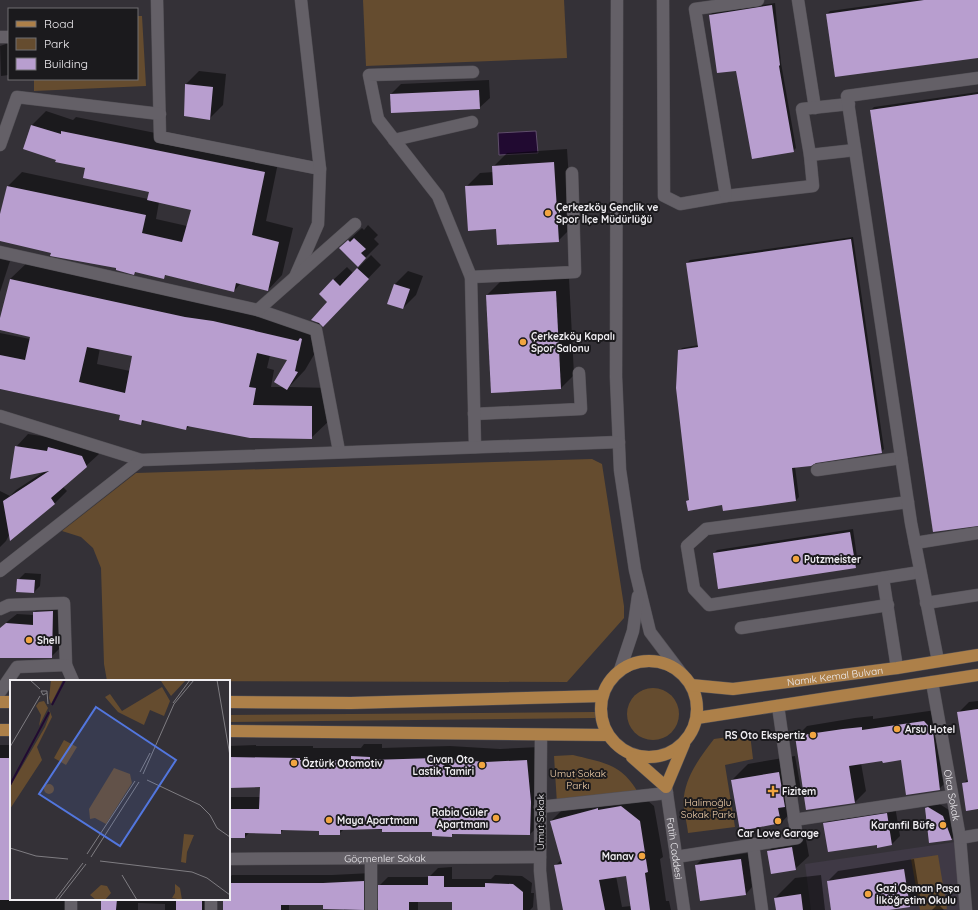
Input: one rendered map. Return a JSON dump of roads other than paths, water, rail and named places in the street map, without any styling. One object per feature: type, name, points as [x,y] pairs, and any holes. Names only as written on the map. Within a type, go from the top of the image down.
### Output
[{"type":"main road","name":"Namık Kemal Bulvarı","points":[[691,685],[733,689],[897,668],[978,655]]},
{"type":"main road","points":[[651,661],[667,664],[681,673],[691,685],[697,701],[697,718],[692,732],[684,744],[667,790],[629,754],[617,746],[607,735],[601,721],[600,708],[602,696],[609,681],[620,670],[635,663],[651,661]]},
{"type":"main road","name":"Namık Kemal Bulvarı","points":[[697,718],[978,675]]},
{"type":"main road","points":[[230,702],[351,703],[602,696]]},
{"type":"main road","points":[[230,731],[607,735]]},
{"type":"main road","points":[[629,754],[643,758],[658,758],[672,753],[684,744]]},
{"type":"street","points":[[157,0],[160,137],[320,169]]},
{"type":"street","points":[[295,277],[318,224],[320,169],[301,0]]},
{"type":"street","points":[[617,0],[616,377],[620,470],[639,589],[650,632],[681,673]]},
{"type":"street","points":[[663,0],[664,196],[680,204],[726,196],[813,186],[810,155],[802,110],[849,104]]},
{"type":"street","points":[[726,196],[695,9],[758,0]]},
{"type":"street","points":[[798,0],[815,108]]},
{"type":"street","points":[[473,72],[370,75],[378,119],[438,196],[471,277],[475,447]]},
{"type":"street","points":[[938,661],[908,502],[847,96],[978,78]]},
{"type":"street","points":[[0,145],[17,97],[160,114]]},
{"type":"street","points":[[394,140],[472,122]]},
{"type":"street","points":[[810,155],[855,150]]},
{"type":"street","points":[[471,277],[575,272],[572,173]]},
{"type":"street","points":[[258,310],[355,224]]},
{"type":"street","points":[[0,252],[258,310],[316,330],[339,451]]},
{"type":"street","points":[[474,414],[581,409],[579,373]]},
{"type":"street","points":[[0,416],[141,460],[339,451],[619,442]]},
{"type":"street","points":[[817,470],[901,458]]},
{"type":"street","points":[[0,571],[141,460]]},
{"type":"street","points":[[908,502],[706,529],[687,546],[694,589],[709,605],[920,572]]},
{"type":"street","points":[[915,543],[978,533]]},
{"type":"street","points":[[883,578],[897,668]]},
{"type":"street","points":[[620,670],[633,631],[639,589]]},
{"type":"street","points":[[926,603],[978,595]]},
{"type":"street","points":[[0,609],[9,605],[64,603],[66,664],[73,680]]},
{"type":"street","points":[[741,628],[888,605]]},
{"type":"street","points":[[0,692],[17,666],[66,664]]},
{"type":"street","name":"Olca Sokak","points":[[932,682],[960,838],[966,910]]},
{"type":"street","points":[[676,857],[797,838],[778,706]]},
{"type":"street","name":"Umut Sokak","points":[[541,734],[540,857],[544,910]]},
{"type":"street","points":[[540,807],[667,790]]},
{"type":"street","name":"Fatih Caddesi","points":[[667,790],[684,910]]},
{"type":"street","points":[[794,820],[952,796]]},
{"type":"street","points":[[960,838],[978,834]]},
{"type":"street","points":[[753,844],[762,910]]},
{"type":"street","name":"Göçmenler Sokak","points":[[230,859],[540,857]]},
{"type":"street","points":[[371,858],[372,910]]},
{"type":"place","name":"Çerkezköy Gençlik ve Spor İlçe Müdürlüğü","points":[[548,213]]},
{"type":"place","name":"Çerkezköy Kapalı Spor Salonu","points":[[523,342]]},
{"type":"place","name":"Putzmeister","points":[[796,559]]},
{"type":"place","name":"Shell","points":[[29,640]]},
{"type":"place","name":"Arsu Hotel","points":[[897,729]]},
{"type":"place","name":"RS Oto Ekspertiz","points":[[813,735]]},
{"type":"place","name":"Öztürk Otomotiv","points":[[294,763]]},
{"type":"place","name":"Cıvan Oto Lastik Tamiri","points":[[482,765]]},
{"type":"place","name":"Fizitem","points":[[773,791]]},
{"type":"place","name":"Rabia Güler Apartmanı","points":[[496,818]]},
{"type":"place","name":"Maya Apartmanı","points":[[329,820]]},
{"type":"place","name":"Car Love Garage","points":[[778,821]]},
{"type":"place","name":"Karanfil Büfe","points":[[943,825]]},
{"type":"place","name":"Manav","points":[[642,856]]},
{"type":"place","name":"Gazi Osman Paşa İlköğretim Okulu","points":[[868,894]]},
{"type":"park label","name":"Umut Sokak Parkı","points":[[578,778]]},
{"type":"park label","name":"Halimoğlu Sokak Parkı","points":[[708,808]]}]
